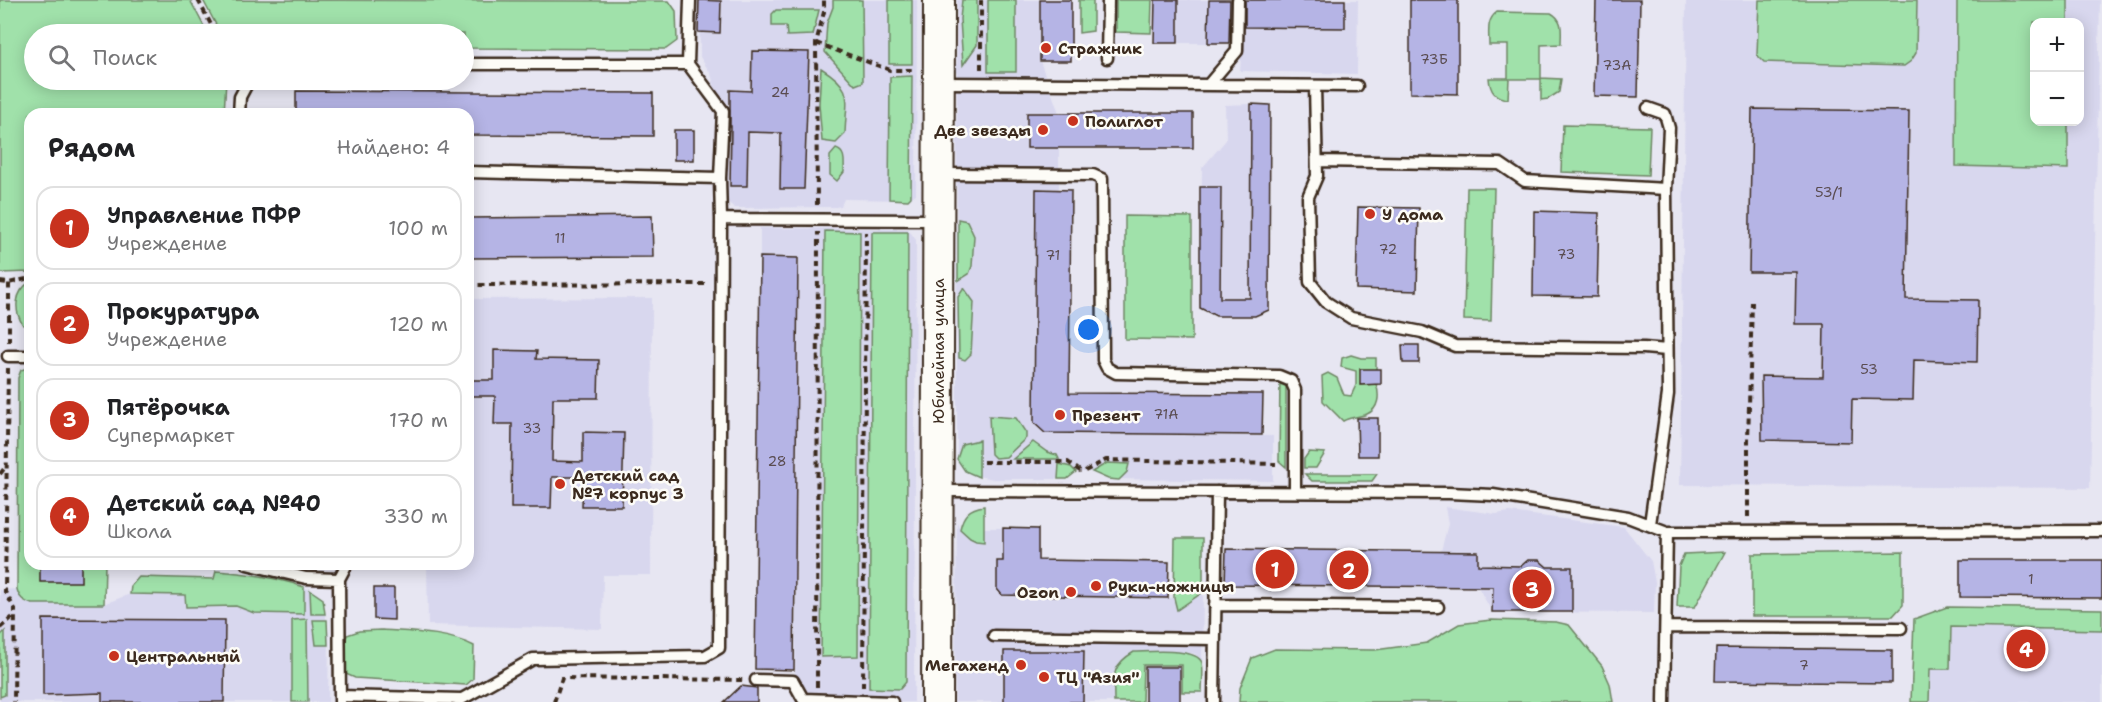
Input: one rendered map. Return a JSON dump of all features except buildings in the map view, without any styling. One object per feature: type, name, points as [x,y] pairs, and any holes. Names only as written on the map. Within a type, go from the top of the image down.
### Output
[{"type":"main road","name":"Юбилейная улица","points":[[937,702],[938,174],[927,77],[939,0]]},
{"type":"lane","points":[[344,570],[339,579],[340,699],[462,699],[533,659],[705,656],[719,648],[722,219],[720,178],[723,111],[688,64],[690,0]]},
{"type":"lane","points":[[1107,58],[1108,0]]},
{"type":"lane","points":[[1209,84],[1237,51],[1238,0]]},
{"type":"lane","points":[[474,64],[688,64]]},
{"type":"lane","points":[[927,77],[1357,86]]},
{"type":"lane","points":[[1316,86],[1317,176],[1308,197],[1310,282],[1326,302],[1351,318],[1422,332],[1455,345],[1667,350]]},
{"type":"lane","points":[[239,108],[240,97],[244,90]]},
{"type":"lane","points":[[1648,108],[1665,114],[1669,128],[1666,189],[1668,394],[1650,524]]},
{"type":"lane","points":[[1317,161],[1500,164],[1525,181],[1666,189]]},
{"type":"lane","points":[[474,172],[720,178]]},
{"type":"lane","points":[[938,174],[1093,175],[1102,179],[1103,360],[1107,368],[1116,373],[1279,376],[1291,381],[1295,390],[1295,492]]},
{"type":"lane","points":[[722,219],[938,220]]},
{"type":"lane","points":[[8,356],[24,356]]},
{"type":"lane","points":[[937,491],[1493,495],[1628,518],[1667,532],[2102,531]]},
{"type":"lane","points":[[1214,702],[1217,492]]},
{"type":"lane","points":[[1664,702],[1667,532]]},
{"type":"lane","points":[[272,570],[306,578],[339,579]]},
{"type":"lane","points":[[1215,605],[1438,607]]},
{"type":"lane","points":[[1666,627],[1901,628]]},
{"type":"lane","points":[[994,636],[1214,639]]},
{"type":"lane","points":[[756,680],[793,681],[803,699],[892,702]]},
{"type":"path","points":[[198,0],[211,24]]},
{"type":"path","points":[[818,207],[816,43],[824,12],[824,0]]},
{"type":"path","points":[[981,0],[981,78]]},
{"type":"path","points":[[816,43],[890,70],[927,77]]},
{"type":"path","points":[[863,701],[867,219]]},
{"type":"path","points":[[817,699],[818,230]]},
{"type":"path","points":[[0,282],[9,283],[24,279]]},
{"type":"path","points":[[5,592],[9,283]]},
{"type":"path","points":[[474,285],[721,284]]},
{"type":"path","points":[[1749,522],[1748,440],[1752,302]]},
{"type":"path","points":[[983,462],[1068,462],[1080,471],[1085,471],[1106,460],[1276,464]]},
{"type":"path","points":[[0,474],[7,464]]},
{"type":"path","points":[[0,533],[6,533]]},
{"type":"path","points":[[0,588],[15,609],[14,702]]},
{"type":"path","points":[[0,628],[15,614]]},
{"type":"path","points":[[554,702],[562,678],[756,680]]},
{"type":"shaded area","points":[[699,0],[917,0],[916,194],[908,200],[844,199],[841,206],[836,207],[735,208],[727,202],[729,105],[715,89],[711,74],[700,57]]},
{"type":"shaded area","points":[[957,0],[1040,0],[1040,61],[1059,113],[1059,189],[1037,189],[1069,433],[1273,436],[1273,481],[1108,479],[1092,472],[1076,472],[1067,479],[994,479],[971,475],[960,465],[957,459]]},
{"type":"shaded area","points":[[1155,0],[1358,0],[1357,74],[1240,71],[1241,56],[1229,43],[1154,43]]},
{"type":"shaded area","points":[[1686,0],[2100,0],[2090,488],[1680,485]]},
{"type":"shaded area","points":[[1225,105],[1270,105],[1269,310],[1255,316],[1216,316],[1200,308],[1202,168],[1226,140]]},
{"type":"shaded area","points":[[760,228],[908,229],[916,240],[914,702],[795,702],[798,258],[760,257]]},
{"type":"shaded area","name":"Детский сад №7 корпус 3","points":[[652,298],[651,575],[603,575],[602,629],[428,625],[427,570],[474,570],[474,299]]},
{"type":"shaded area","points":[[1445,507],[1496,514],[1510,512],[1624,527],[1651,561],[1655,582],[1654,613],[1492,612],[1478,587],[1441,587],[1441,551],[1448,524]]},
{"type":"shaded area","points":[[957,522],[960,529],[970,538],[984,541],[984,528],[1003,528],[1003,561],[997,561],[997,589],[1002,595],[1174,598],[1177,610],[1203,592],[1202,664],[1195,654],[1185,652],[1134,652],[1114,672],[1114,702],[955,702]]},
{"type":"shaded area","points":[[216,571],[279,578],[304,587],[323,599],[329,636],[328,702],[0,702],[0,590],[17,589],[23,601],[32,604],[104,604],[130,594],[131,586],[139,577],[214,579]]},
{"type":"shaded area","points":[[1951,627],[2102,630],[2102,702],[1929,702],[1930,669],[1950,669]]},
{"type":"green space","points":[[0,0],[190,0],[203,24],[24,24],[24,90],[225,90],[224,108],[24,108],[24,272],[0,273]]},
{"type":"green space","points":[[203,0],[669,1],[676,11],[677,41],[666,49],[474,48],[474,24],[216,24]]},
{"type":"green space","points":[[833,0],[862,0],[863,82],[855,85],[825,52],[827,23]]},
{"type":"green space","points":[[889,0],[912,0],[912,64],[889,64]]},
{"type":"green space","points":[[962,0],[977,0],[977,45],[963,65],[960,19]]},
{"type":"green space","points":[[988,0],[1016,0],[1016,72],[988,72]]},
{"type":"green space","points":[[1079,0],[1093,0],[1093,31],[1079,33]]},
{"type":"green space","points":[[1116,0],[1152,0],[1151,33],[1116,32]]},
{"type":"green space","points":[[1759,0],[1917,0],[1916,53],[1904,66],[1764,62],[1757,55]]},
{"type":"green space","points":[[1957,0],[2068,0],[2068,18],[2030,18],[2030,126],[2068,126],[2068,169],[1956,166]]},
{"type":"green space","points":[[776,10],[819,10],[813,35],[787,36],[786,26],[772,26],[772,14]]},
{"type":"green space","points":[[1497,12],[1551,13],[1558,19],[1561,26],[1561,44],[1541,45],[1541,78],[1561,79],[1559,92],[1548,99],[1541,100],[1541,79],[1509,79],[1508,99],[1494,93],[1489,78],[1508,78],[1508,45],[1489,45],[1490,23]]},
{"type":"green space","points":[[821,68],[839,82],[846,95],[845,134],[836,143],[822,141],[819,104]]},
{"type":"green space","points":[[912,76],[911,197],[908,200],[889,199],[890,77]]},
{"type":"green space","points":[[1563,125],[1650,127],[1648,175],[1561,172]]},
{"type":"green space","points":[[836,149],[843,155],[844,161],[844,172],[837,181],[830,175],[830,156]]},
{"type":"green space","points":[[1467,188],[1494,188],[1491,321],[1464,320]]},
{"type":"green space","points":[[1125,216],[1192,217],[1192,340],[1125,339]]},
{"type":"green space","points":[[958,219],[967,221],[974,236],[972,266],[969,274],[958,281]]},
{"type":"green space","points":[[825,231],[860,232],[858,656],[821,657]]},
{"type":"green space","points":[[872,232],[908,232],[906,682],[900,689],[869,688]]},
{"type":"green space","points":[[24,287],[24,325],[17,308]]},
{"type":"green space","points":[[964,288],[974,302],[971,354],[965,360],[959,358],[958,297]]},
{"type":"green space","points":[[1351,355],[1376,358],[1376,369],[1361,385],[1376,384],[1378,397],[1371,412],[1343,421],[1323,401],[1322,376],[1328,373],[1337,378],[1344,395],[1351,396],[1356,385],[1356,371],[1341,367],[1342,358]]},
{"type":"green space","points":[[24,369],[24,570],[105,570],[104,604],[32,604],[22,599],[18,592],[18,378],[21,370]]},
{"type":"green space","points":[[1280,378],[1286,384],[1286,467],[1279,461]]},
{"type":"green space","points":[[989,416],[1016,418],[1026,433],[1026,438],[1006,457],[995,458],[991,454]]},
{"type":"green space","points":[[979,440],[979,477],[965,471],[957,459],[962,444]]},
{"type":"green space","points":[[1033,442],[1047,452],[1057,455],[1059,459],[1013,459]]},
{"type":"green space","points":[[1309,452],[1325,453],[1316,468],[1304,468],[1304,459]]},
{"type":"green space","points":[[1107,463],[1129,464],[1127,472],[1119,480],[1108,479],[1092,472]]},
{"type":"green space","points":[[1059,464],[1071,467],[1076,472],[1067,479],[1058,479]]},
{"type":"green space","points":[[1305,474],[1377,474],[1372,481],[1312,481]]},
{"type":"green space","points":[[984,506],[984,542],[970,538],[960,529],[968,513],[974,508]]},
{"type":"green space","points":[[1175,538],[1203,538],[1203,592],[1177,610],[1174,598]]},
{"type":"green space","points":[[1725,552],[1695,607],[1677,607],[1679,566],[1684,554]]},
{"type":"green space","points":[[1903,552],[1903,605],[1893,616],[1752,616],[1752,554]]},
{"type":"green space","points":[[216,571],[261,576],[304,587],[304,614],[254,613],[236,606],[186,607],[185,595],[130,594],[131,586],[139,577],[214,579]]},
{"type":"green space","points":[[310,590],[323,599],[325,614],[311,614]]},
{"type":"green space","points":[[1947,607],[2102,609],[2102,630],[1951,627],[1950,669],[1930,669],[1929,702],[1911,702],[1914,619]]},
{"type":"green space","points":[[307,619],[308,702],[292,702],[292,620]]},
{"type":"green space","points":[[313,620],[327,620],[328,645],[316,645]]},
{"type":"green space","points":[[1491,620],[1556,622],[1569,625],[1602,666],[1610,684],[1613,702],[1239,702],[1240,688],[1252,658],[1275,649],[1375,650],[1427,643],[1459,624]]},
{"type":"green space","points":[[382,630],[441,635],[474,646],[473,679],[466,685],[355,678],[346,674],[345,642],[347,635],[359,631]]},
{"type":"green space","points":[[5,631],[5,695],[0,697],[0,636]]},
{"type":"green space","points":[[1134,652],[1182,652],[1198,658],[1203,666],[1202,692],[1182,692],[1182,665],[1143,665],[1142,702],[1114,702],[1114,679],[1117,667]]},
{"type":"place","name":"Стражник","points":[[1046,48]]},
{"type":"place","name":"Полиглот","points":[[1073,121]]},
{"type":"place","name":"Две звезды","points":[[1043,130]]},
{"type":"place","name":"У дома","points":[[1370,214]]},
{"type":"place","name":"Презент","points":[[1060,415]]},
{"type":"place","name":"Детский сад №7 корпус 3","points":[[560,484]]},
{"type":"place","name":"Управление ПФР","points":[[1275,569]]},
{"type":"place","name":"Прокуратура","points":[[1349,570]]},
{"type":"place","name":"Руки-ножницы","points":[[1096,586]]},
{"type":"place","name":"Пятёрочка","points":[[1532,589]]},
{"type":"place","name":"Ozon","points":[[1071,592]]},
{"type":"place","name":"Детский сад №40","points":[[2026,649]]},
{"type":"place","name":"Центральный","points":[[114,656]]},
{"type":"place","name":"Мегахенд","points":[[1021,665]]},
{"type":"place","name":"ТЦ \"Азия\"","points":[[1044,677]]}]
